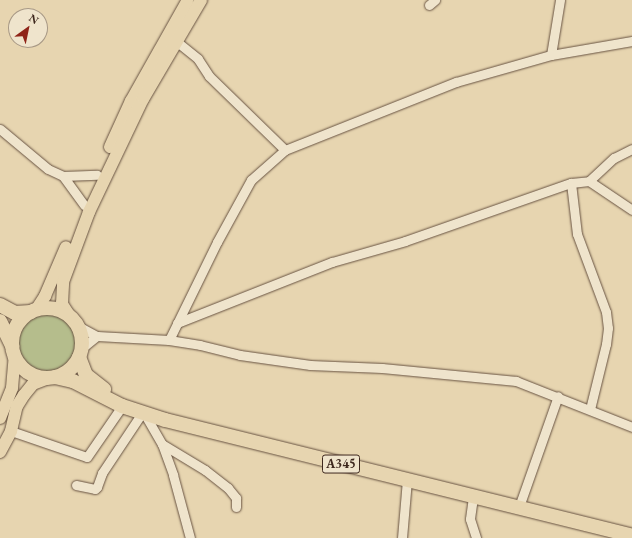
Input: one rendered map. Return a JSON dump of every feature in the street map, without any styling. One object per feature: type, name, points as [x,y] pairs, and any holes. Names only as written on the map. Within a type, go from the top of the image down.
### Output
[{"type":"highway","points":[[0,305],[16,313],[51,308],[74,322]]},
{"type":"highway","points":[[14,352],[13,335],[17,326],[34,311]]},
{"type":"highway","name":"A345","points":[[0,321],[14,352],[28,372],[73,381],[122,406],[143,413],[632,536]]},
{"type":"highway","name":"A345","points":[[74,322],[86,375],[98,385],[117,395],[158,411],[632,529]]},
{"type":"highway","points":[[52,378],[72,368],[81,353]]},
{"type":"main road","points":[[34,311],[45,296],[97,175],[131,101],[188,0]]},
{"type":"main road","points":[[74,322],[62,304],[61,290],[70,258],[123,138],[176,41],[201,0]]},
{"type":"main road","points":[[0,418],[12,388],[14,352]]},
{"type":"main road","points":[[0,452],[11,431],[18,406],[29,388],[52,378]]},
{"type":"street","points":[[551,55],[560,0]]},
{"type":"street","points":[[176,41],[198,59],[209,76],[286,150]]},
{"type":"street","points":[[168,340],[217,242],[251,180],[286,150],[456,82],[551,55],[632,41]]},
{"type":"street","points":[[0,129],[48,169],[63,176],[97,175]]},
{"type":"street","points":[[177,323],[332,262],[405,241],[571,183],[589,180],[614,158],[632,149]]},
{"type":"street","points":[[63,176],[84,206]]},
{"type":"street","points":[[589,180],[632,210]]},
{"type":"street","points":[[571,183],[577,234],[606,312],[608,328],[606,344],[590,409]]},
{"type":"street","points":[[74,322],[96,336],[168,340],[200,345],[240,356],[310,365],[382,368],[516,381],[558,396],[632,427]]},
{"type":"street","points":[[81,353],[96,336]]},
{"type":"street","points":[[521,501],[558,396]]},
{"type":"street","points":[[11,431],[87,457],[122,406]]},
{"type":"street","points":[[76,485],[95,489],[97,487],[102,473],[143,413],[162,444],[173,475],[190,538]]},
{"type":"street","points":[[162,444],[205,470],[228,488],[236,498],[236,507]]},
{"type":"street","points":[[402,538],[408,480]]},
{"type":"street","points":[[473,497],[470,519],[476,538]]},
{"type":"green space","points":[[47,314],[63,319],[71,327],[76,343],[71,359],[63,367],[47,372],[31,367],[23,359],[18,343],[23,327],[31,319]]}]
